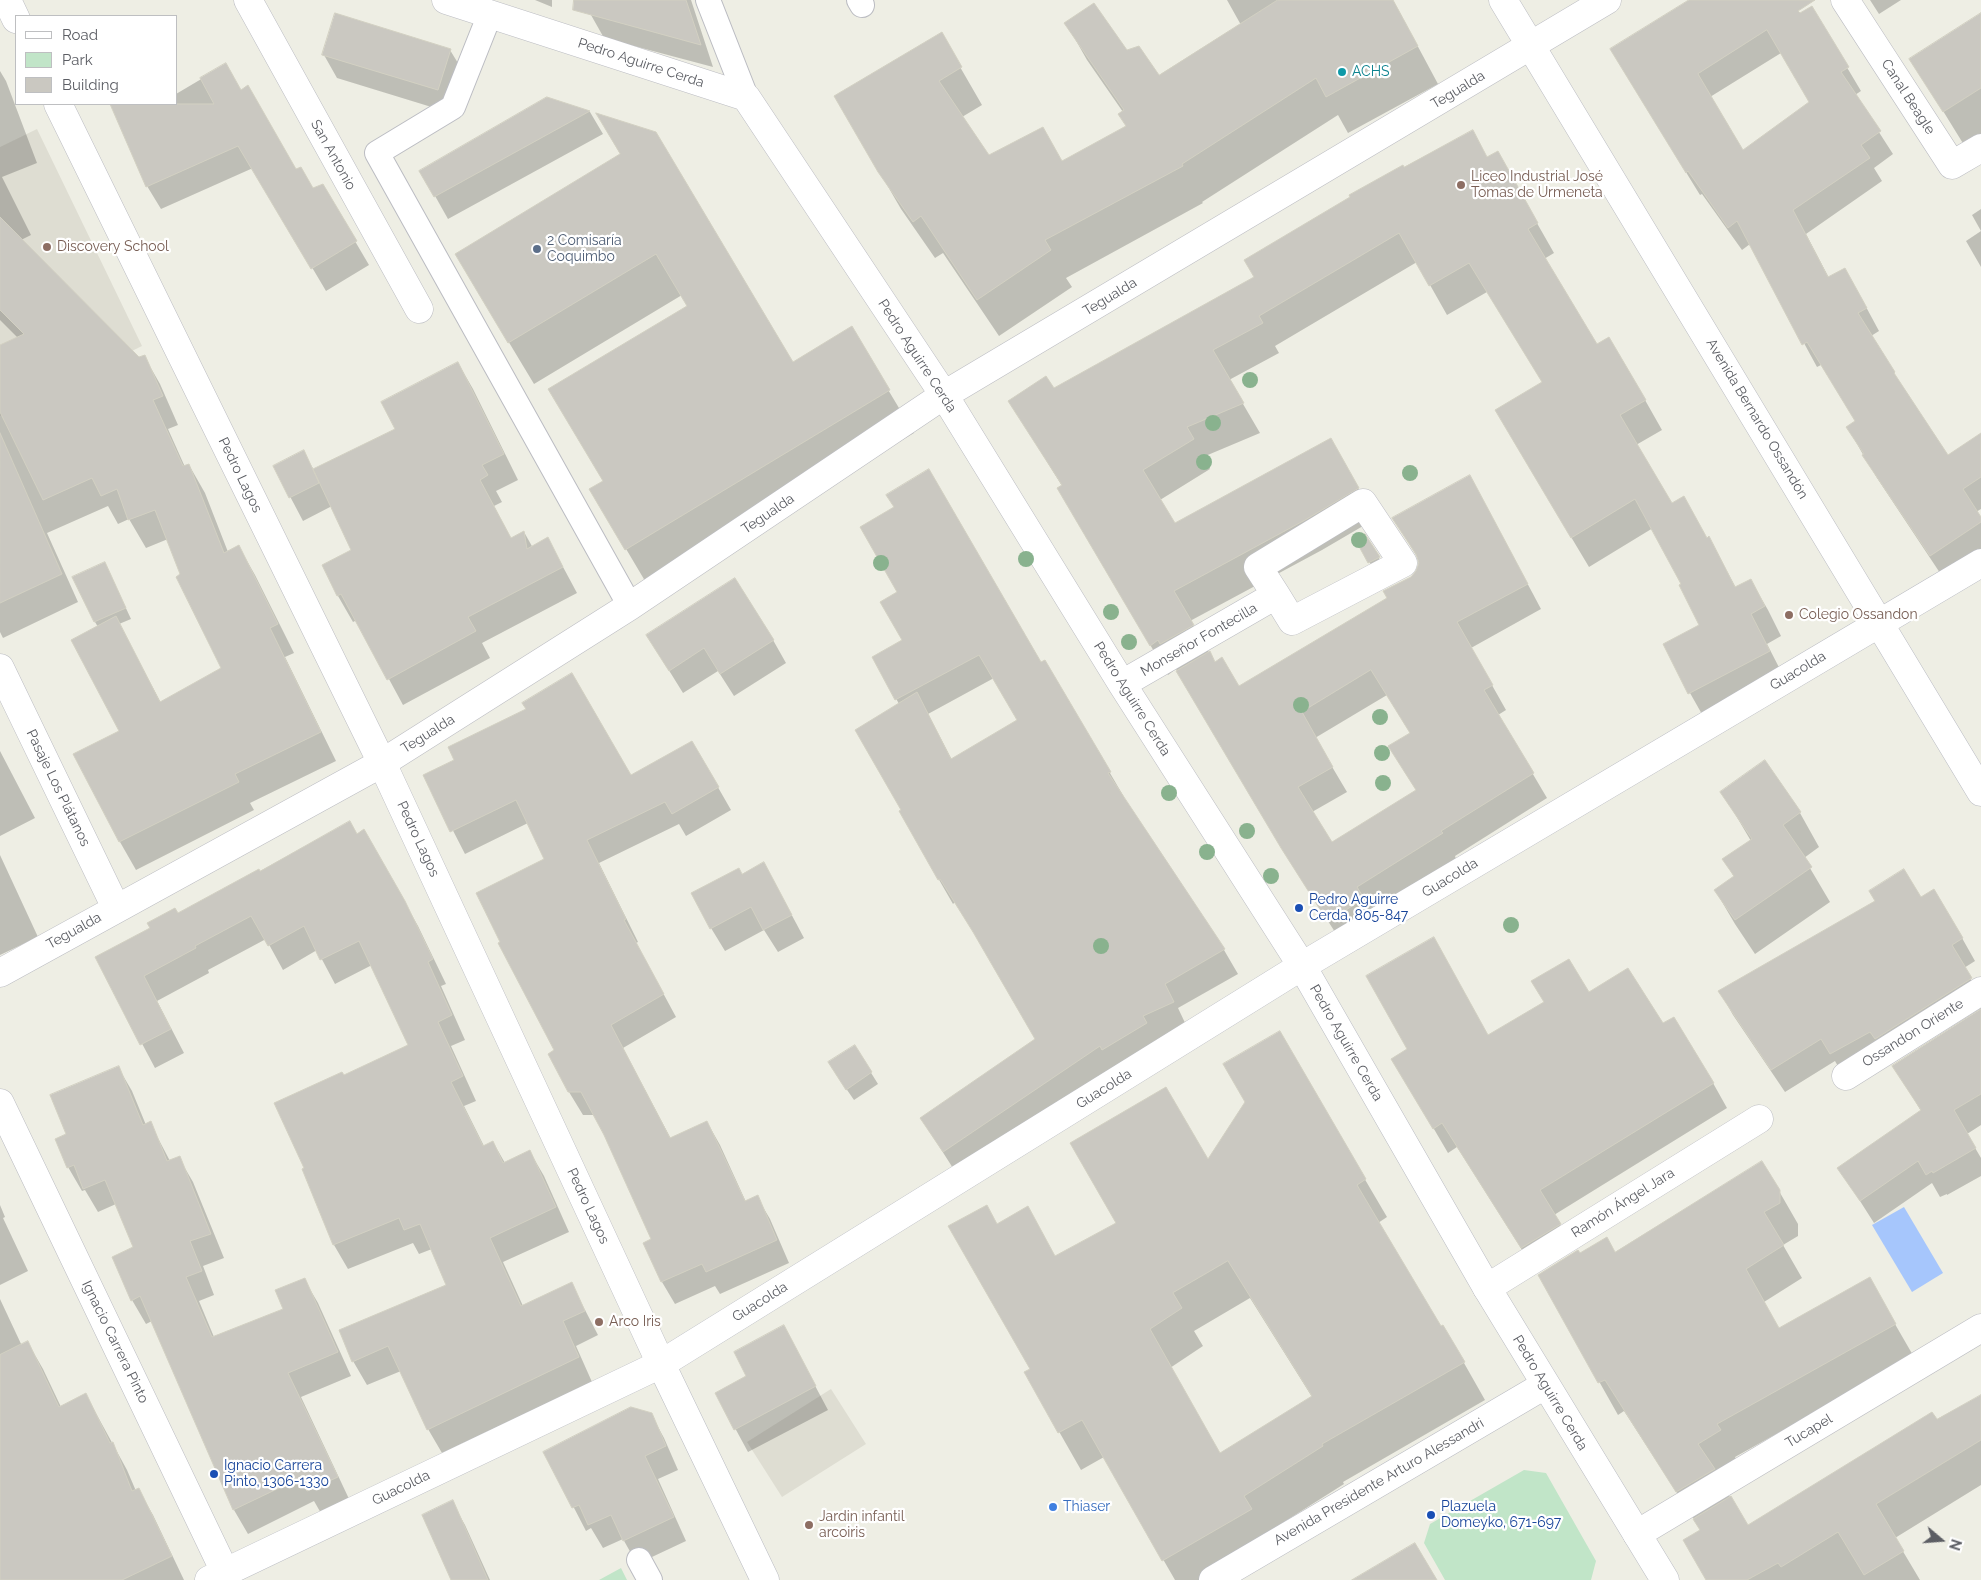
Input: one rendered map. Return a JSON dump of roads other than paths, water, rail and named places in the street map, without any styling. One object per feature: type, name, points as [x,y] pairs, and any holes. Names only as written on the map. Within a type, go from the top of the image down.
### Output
[{"type":"street","points":[[7,0],[15,17]]},
{"type":"street","name":"San Antonio","points":[[248,0],[419,310]]},
{"type":"street","name":"Pedro Aguirre Cerda","points":[[446,0],[746,98],[944,395],[1122,684],[1302,966],[1487,1288],[1665,1580]]},
{"type":"street","name":"Avenida Bernardo Ossandón","points":[[1503,0],[1981,792]]},
{"type":"street","name":"Tegualda","points":[[0,972],[382,763],[630,606],[944,395],[1606,0]]},
{"type":"street","name":"Canal Beagle","points":[[1845,0],[1952,166],[1981,148]]},
{"type":"street","name":"Pedro Lagos","points":[[58,105],[382,763],[661,1364],[765,1580]]},
{"type":"street","points":[[1363,503],[1403,563],[1292,621],[1276,595],[1258,567],[1363,503]]},
{"type":"street","name":"Guacolda","points":[[221,1578],[661,1364],[1302,966],[1981,562]]},
{"type":"street","name":"Monseñor Fontecilla","points":[[1122,684],[1276,595]]},
{"type":"street","name":"Pasaje Los Plátanos","points":[[0,668],[116,908]]},
{"type":"street","name":"Ossandon Oriente","points":[[1846,1076],[1981,991]]},
{"type":"street","name":"Ignacio Carrera Pinto","points":[[0,1103],[221,1578]]},
{"type":"street","name":"Ramón Ángel Jara","points":[[1487,1288],[1759,1119]]},
{"type":"street","name":"Tucapel","points":[[1637,1534],[1981,1328]]},
{"type":"street","name":"Avenida Presidente Arturo Alessandri","points":[[1213,1580],[1545,1385]]},
{"type":"lane","points":[[713,2],[746,98]]},
{"type":"lane","points":[[490,14],[454,107],[377,153],[630,606]]},
{"type":"lane","points":[[639,1560],[650,1580]]},
{"type":"water","points":[[1904,1207],[1943,1273],[1912,1292],[1872,1225]]},
{"type":"place","name":"ACHS","points":[[1342,72]]},
{"type":"place","name":"Liceo Industrial José Tomas de Urmeneta","points":[[1461,185]]},
{"type":"place","name":"Discovery School","points":[[47,247]]},
{"type":"place","name":"2 Comisaría Coquimbo","points":[[537,249]]},
{"type":"place","name":"Colegio Ossandon","points":[[1789,615]]},
{"type":"place","name":"Pedro Aguirre Cerda, 805-847","points":[[1299,908]]},
{"type":"place","name":"Arco Iris","points":[[599,1322]]},
{"type":"place","name":"Ignacio Carrera Pinto, 1306-1330","points":[[214,1474]]},
{"type":"place","name":"Thiaser","points":[[1053,1507]]},
{"type":"place","name":"Plazuela Domeyko, 671-697","points":[[1431,1515]]},
{"type":"place","name":"Jardin infantil arcoiris","points":[[809,1525]]}]
